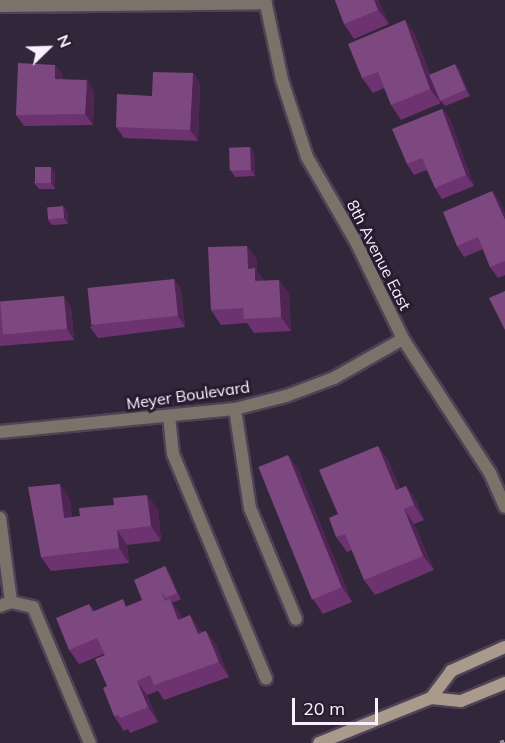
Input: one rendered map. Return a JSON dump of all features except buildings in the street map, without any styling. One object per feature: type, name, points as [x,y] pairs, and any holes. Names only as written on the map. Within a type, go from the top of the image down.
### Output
[{"type":"main road","points":[[431,698],[451,670],[505,647]]},
{"type":"main road","points":[[319,743],[431,698],[461,701],[505,683]]},
{"type":"street","points":[[0,6],[266,1]]},
{"type":"street","name":"8th Avenue East","points":[[266,1],[282,80],[307,157],[356,242],[403,339],[490,473],[505,507]]},
{"type":"street","name":"Meyer Boulevard","points":[[0,432],[235,409],[286,396],[334,378],[403,339]]},
{"type":"street","points":[[235,409],[250,508],[296,619]]},
{"type":"street","points":[[169,416],[173,454],[266,678]]},
{"type":"street","points":[[0,518],[6,604],[33,607],[90,743]]},
{"type":"path","points":[[500,743],[505,741]]}]
